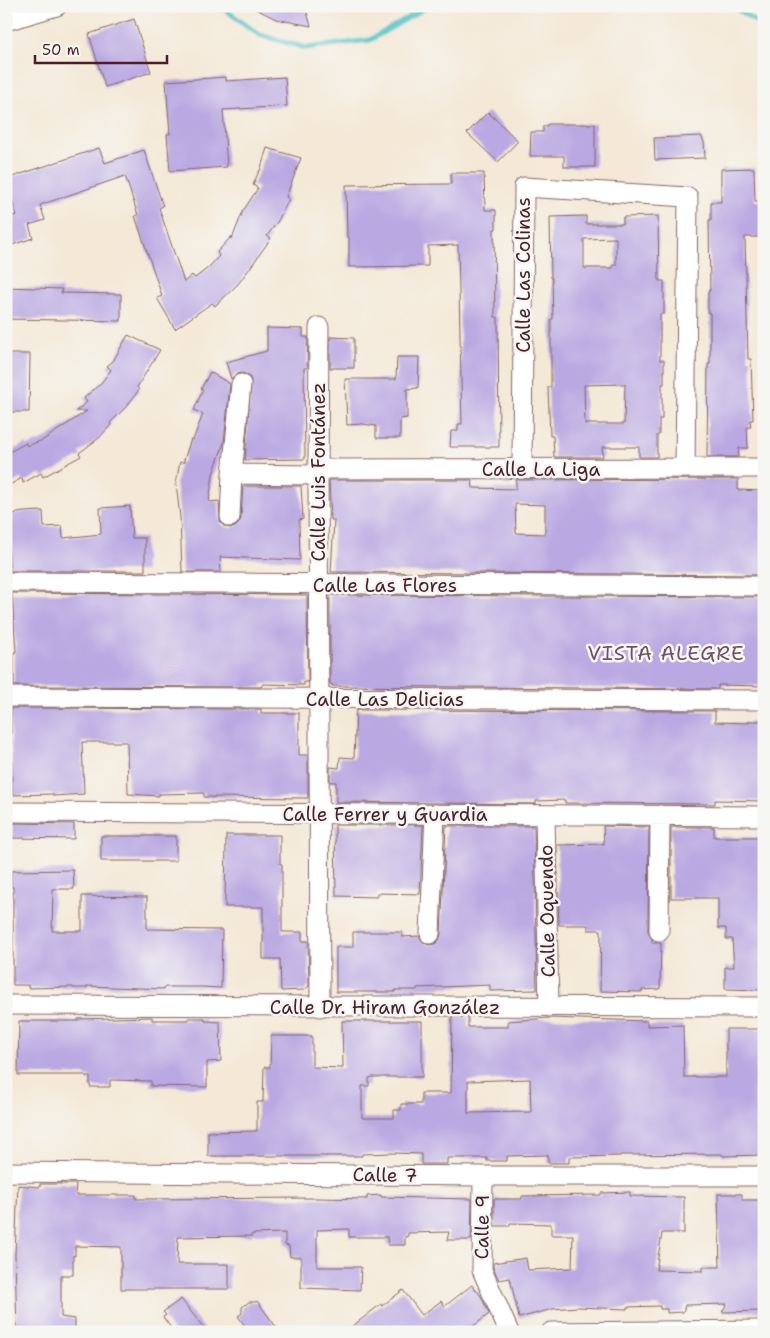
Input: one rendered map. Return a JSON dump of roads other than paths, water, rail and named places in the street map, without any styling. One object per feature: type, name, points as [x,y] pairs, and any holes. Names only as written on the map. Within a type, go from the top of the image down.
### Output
[{"type":"street","points":[[6,21],[57,6]]},
{"type":"street","name":"Calle Las Colinas","points":[[522,469],[524,187],[688,197],[685,468]]},
{"type":"street","name":"Calle Luis Fontánez","points":[[319,327],[320,1007]]},
{"type":"street","points":[[230,517],[232,474],[241,384]]},
{"type":"street","name":"Calle La Liga","points":[[232,474],[522,469],[764,468]]},
{"type":"street","name":"Calle Las Flores","points":[[6,582],[764,586]]},
{"type":"street","name":"Calle Las Delicias","points":[[6,697],[764,700]]},
{"type":"street","name":"Calle Ferrer y Guardia","points":[[6,812],[764,816]]},
{"type":"street","points":[[430,934],[435,814]]},
{"type":"street","name":"Calle Oquendo","points":[[545,815],[550,1007]]},
{"type":"street","points":[[659,931],[660,815]]},
{"type":"street","name":"Calle Dr. Hiram González","points":[[6,1005],[764,1007]]},
{"type":"street","name":"Calle 7","points":[[6,1172],[764,1176]]},
{"type":"street","name":"Calle 9","points":[[483,1176],[482,1270],[509,1332]]},
{"type":"street","points":[[551,1332],[764,1330]]},
{"type":"waterway","points":[[220,6],[260,35],[306,48],[370,40],[428,6]]},
{"type":"waterway","points":[[732,6],[764,27]]},
{"type":"district","name":"VISTA ALEGRE","points":[[666,653]]}]
